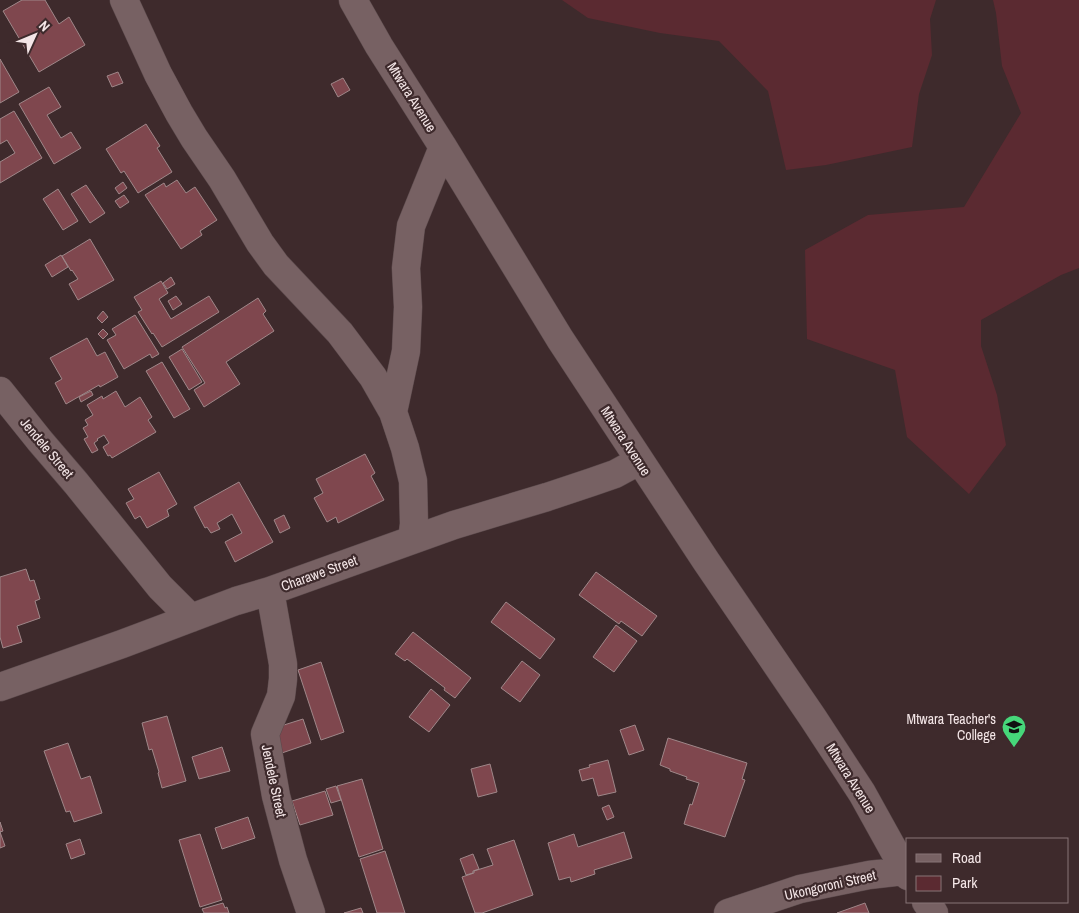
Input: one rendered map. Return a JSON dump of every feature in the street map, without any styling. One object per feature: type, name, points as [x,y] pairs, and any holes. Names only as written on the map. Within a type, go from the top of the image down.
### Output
[{"type":"street","points":[[124,0],[158,74],[179,113],[222,179],[260,243],[276,264],[340,333],[369,371],[393,412],[405,448],[413,481],[414,524],[412,540]]},
{"type":"street","name":"Mtwara Avenue","points":[[353,0],[379,46],[560,339],[706,562],[862,793],[906,873]]},
{"type":"street","points":[[393,412],[406,351],[408,307],[406,268],[412,226],[443,147]]},
{"type":"street","name":"Jendele Street","points":[[0,391],[160,587],[191,618]]},
{"type":"street","name":"Charawe Street","points":[[0,687],[236,601],[270,591],[454,525],[615,474],[639,461]]},
{"type":"street","name":"Jendele Street","points":[[270,591],[283,664],[283,679],[281,696],[264,734],[276,796],[293,860],[311,913]]},
{"type":"street","name":"Ukongoroni Street","points":[[728,913],[800,890],[869,875],[906,873]]},
{"type":"green space","points":[[562,0],[936,0],[930,19],[932,55],[919,94],[912,147],[826,165],[786,170],[768,91],[719,41],[660,33],[588,18]]},
{"type":"green space","points":[[993,0],[1079,0],[1079,268],[1061,275],[981,320],[981,346],[997,395],[1006,445],[969,494],[907,437],[895,370],[807,339],[805,250],[868,215],[964,207],[1021,113],[1002,66]]},
{"type":"building","points":[[22,0],[45,0],[59,24],[69,17],[85,45],[39,72],[3,11]]},
{"type":"building","points":[[0,59],[19,92],[0,103]]},
{"type":"building","points":[[118,72],[123,83],[112,87],[107,76]]},
{"type":"building","points":[[343,78],[350,90],[338,97],[331,84]]},
{"type":"building","points":[[49,87],[61,107],[47,115],[61,138],[71,132],[81,148],[54,164],[19,104]]},
{"type":"building","points":[[14,111],[42,158],[0,183],[0,162],[15,153],[7,140],[0,144],[0,119]]},
{"type":"building","points":[[146,124],[160,146],[157,148],[172,172],[138,193],[124,171],[121,173],[106,149]]},
{"type":"building","points":[[177,180],[186,193],[195,187],[217,220],[200,231],[202,235],[181,249],[145,195],[164,183],[166,187]]},
{"type":"building","points":[[123,182],[127,188],[119,194],[115,188]]},
{"type":"building","points":[[86,185],[105,213],[90,223],[71,194]]},
{"type":"building","points":[[58,189],[78,221],[63,230],[43,199]]},
{"type":"building","points":[[124,195],[129,202],[120,208],[115,201]]},
{"type":"building","points":[[90,239],[114,280],[78,300],[69,284],[78,279],[62,256]]},
{"type":"building","points":[[61,255],[68,267],[52,277],[45,265]]},
{"type":"building","points":[[171,277],[175,284],[167,289],[163,283]]},
{"type":"building","points":[[161,281],[168,293],[159,299],[171,319],[209,296],[219,312],[162,347],[138,312],[142,310],[134,297]]},
{"type":"building","points":[[176,296],[182,304],[173,310],[168,301]]},
{"type":"building","points":[[258,298],[266,311],[263,314],[274,331],[226,362],[240,384],[204,407],[194,390],[205,383],[182,347]]},
{"type":"building","points":[[103,311],[108,317],[102,323],[97,318]]},
{"type":"building","points":[[135,315],[159,354],[152,358],[150,354],[124,369],[107,340],[116,335],[112,329]]},
{"type":"building","points":[[103,329],[108,334],[103,339],[98,334]]},
{"type":"building","points":[[87,338],[97,356],[105,352],[118,377],[100,387],[99,385],[66,404],[55,383],[62,379],[50,358]]},
{"type":"building","points":[[182,349],[202,382],[189,390],[169,357]]},
{"type":"building","points":[[162,362],[190,409],[174,418],[146,371]]},
{"type":"building","points":[[91,391],[93,395],[81,402],[79,397]]},
{"type":"building","points":[[116,391],[125,407],[140,397],[152,417],[148,420],[156,432],[112,458],[110,455],[108,456],[103,447],[109,443],[104,435],[94,443],[98,450],[92,453],[84,439],[88,437],[83,428],[88,425],[85,420],[93,415],[87,405],[102,396],[103,399]]},
{"type":"building","points":[[365,454],[375,473],[371,476],[384,500],[338,523],[336,517],[327,522],[314,498],[323,493],[316,479]]},
{"type":"building","points":[[159,472],[177,504],[167,510],[169,516],[147,528],[140,516],[135,519],[126,503],[134,499],[128,489]]},
{"type":"building","points":[[239,482],[273,542],[235,562],[225,542],[242,533],[232,514],[217,523],[220,529],[211,533],[207,527],[205,528],[194,507]]},
{"type":"building","points":[[284,515],[290,528],[280,533],[274,520]]},
{"type":"building","points":[[26,569],[30,581],[34,580],[40,599],[35,601],[40,618],[17,626],[22,642],[3,648],[0,637],[0,577]]},
{"type":"building","points":[[596,572],[657,616],[642,636],[621,621],[619,624],[579,595]]},
{"type":"building","points":[[506,602],[555,639],[540,659],[491,622]]},
{"type":"building","points":[[616,625],[637,641],[614,672],[593,657]]},
{"type":"building","points":[[413,632],[471,678],[455,698],[407,659],[405,661],[395,654]]},
{"type":"building","points":[[522,661],[540,675],[520,702],[501,688]]},
{"type":"building","points":[[321,662],[344,732],[321,740],[298,670]]},
{"type":"building","points":[[431,689],[450,705],[429,732],[409,717]]},
{"type":"building","points":[[167,716],[186,781],[162,788],[152,749],[149,750],[142,723]]},
{"type":"building","points":[[303,719],[311,743],[276,755],[268,730]]},
{"type":"building","points":[[635,725],[644,750],[629,755],[620,730]]},
{"type":"building","points":[[668,738],[747,763],[742,779],[745,780],[725,837],[684,824],[699,783],[686,779],[687,777],[660,765]]},
{"type":"building","points":[[68,743],[81,779],[90,776],[102,813],[74,822],[70,811],[66,812],[44,751]]},
{"type":"building","points":[[222,747],[230,771],[199,779],[192,757]]},
{"type":"building","points":[[608,760],[616,792],[598,796],[593,778],[582,781],[579,770]]},
{"type":"building","points":[[490,764],[497,792],[478,797],[471,769]]},
{"type":"building","points":[[362,779],[383,849],[359,857],[337,786]]},
{"type":"building","points":[[336,786],[341,800],[331,803],[326,789]]},
{"type":"building","points":[[325,791],[333,815],[300,825],[292,801]]},
{"type":"building","points":[[609,805],[614,817],[607,820],[602,808]]},
{"type":"building","points":[[248,817],[255,838],[222,849],[215,828]]},
{"type":"building","points":[[0,832],[5,846],[0,848]]},
{"type":"building","points":[[624,832],[632,858],[594,870],[595,874],[571,882],[570,877],[559,880],[548,843],[574,834],[578,847]]},
{"type":"building","points":[[200,834],[222,900],[200,907],[179,840]]},
{"type":"building","points":[[80,839],[85,854],[71,859],[66,844]]},
{"type":"building","points":[[514,840],[533,895],[482,913],[475,913],[462,877],[493,865],[487,849]]},
{"type":"building","points":[[385,851],[405,913],[377,913],[360,859]]},
{"type":"building","points":[[473,854],[479,869],[466,875],[460,859]]},
{"type":"building","points":[[223,903],[229,913],[204,913],[202,909]]},
{"type":"building","points":[[865,903],[869,913],[837,913]]},
{"type":"building","points":[[361,908],[363,913],[344,913]]},
{"type":"place","name":"Mtwara Teacher's College","points":[[1014,748]]}]
